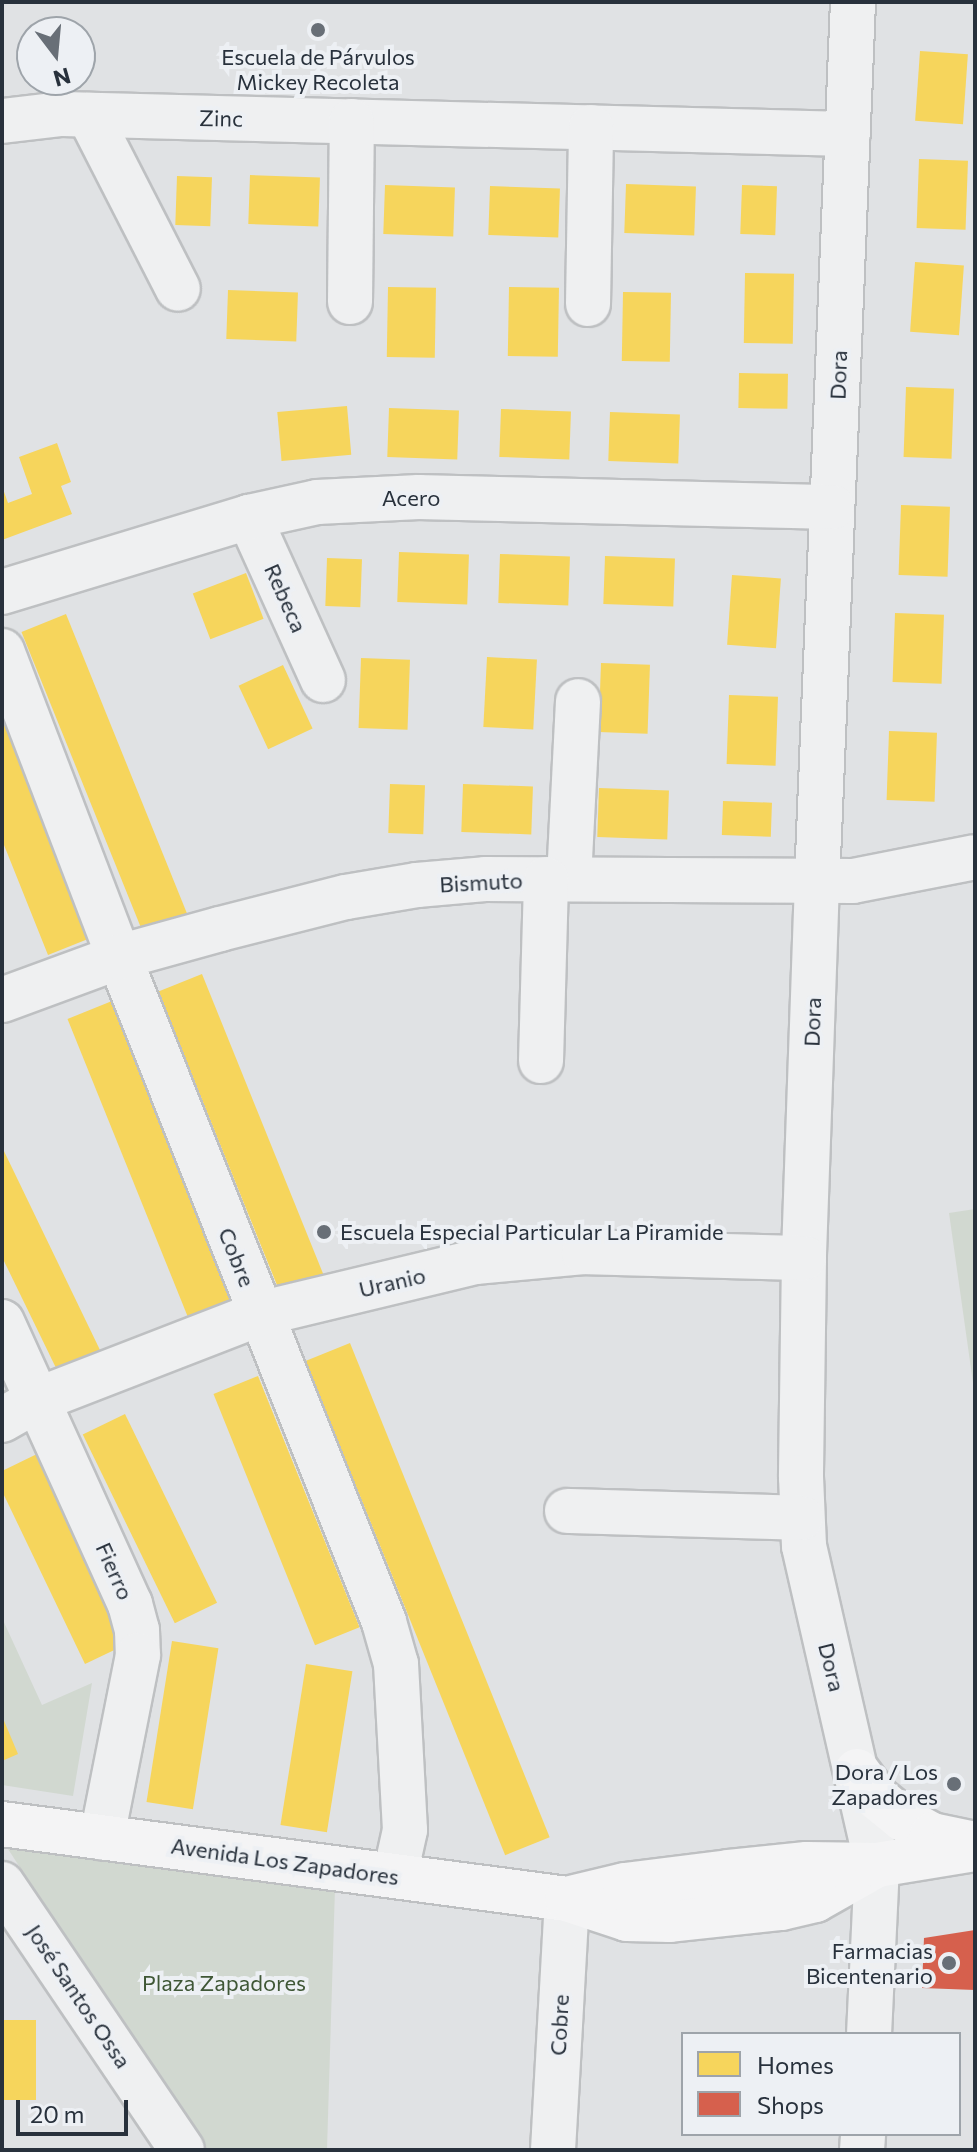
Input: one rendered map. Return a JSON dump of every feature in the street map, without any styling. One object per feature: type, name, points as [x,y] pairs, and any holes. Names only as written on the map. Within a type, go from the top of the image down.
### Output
[{"type":"main road","points":[[857,1771],[877,1798],[903,1819],[932,1835],[975,1846]]},
{"type":"main road","name":"Avenida Los Zapadores","points":[[2,1824],[567,1899],[627,1919],[670,1920],[729,1915],[815,1900],[877,1865],[975,1846]]},
{"type":"street","name":"Dora","points":[[853,2],[804,1258],[801,1518],[811,1584],[877,1865],[869,2032]]},
{"type":"street","name":"Zinc","points":[[2,121],[39,115],[89,115],[848,134]]},
{"type":"street","points":[[89,115],[178,289]]},
{"type":"street","points":[[350,302],[352,121]]},
{"type":"street","points":[[588,304],[591,127]]},
{"type":"street","name":"Acero","points":[[2,592],[249,517],[317,502],[367,498],[832,507]]},
{"type":"street","name":"Rebeca","points":[[249,517],[323,680]]},
{"type":"street","name":"Cobre","points":[[2,651],[259,1314],[384,1622],[396,1664],[405,1830],[395,1875]]},
{"type":"street","points":[[541,1061],[578,701]]},
{"type":"street","name":"Bismuto","points":[[2,1000],[119,957],[346,897],[417,885],[485,879],[817,882],[892,875],[975,857]]},
{"type":"street","name":"Uranio","points":[[20,1410],[259,1314],[475,1262],[584,1252],[804,1258]]},
{"type":"street","name":"Fierro","points":[[2,1322],[20,1410],[130,1604],[137,1630],[138,1655],[102,1837]]},
{"type":"street","points":[[567,1511],[801,1518]]},
{"type":"street","name":"José Santos Ossa","points":[[2,1884],[182,2150]]},
{"type":"street","name":"Cobre","points":[[553,2150],[567,1899]]},
{"type":"green space","points":[[975,1209],[975,1397],[949,1213]]},
{"type":"green space","points":[[2,1618],[42,1705],[92,1683],[73,1796],[2,1785]]},
{"type":"green space","name":"Plaza Zapadores","points":[[8,1849],[335,1888],[327,2150],[203,2150]]},
{"type":"building: Homes","points":[[920,51],[968,54],[963,124],[915,121]]},
{"type":"building: Homes","points":[[919,159],[968,161],[966,230],[917,228]]},
{"type":"building: Homes","points":[[250,175],[320,177],[318,226],[248,224]]},
{"type":"building: Homes","points":[[177,176],[212,177],[210,226],[175,225]]},
{"type":"building: Homes","points":[[626,184],[696,186],[694,235],[624,233]]},
{"type":"building: Homes","points":[[385,185],[455,187],[453,236],[383,234]]},
{"type":"building: Homes","points":[[742,185],[777,186],[775,235],[740,234]]},
{"type":"building: Homes","points":[[490,186],[560,188],[558,237],[488,235]]},
{"type":"building: Homes","points":[[915,262],[964,265],[959,335],[910,332]]},
{"type":"building: Homes","points":[[745,273],[794,274],[793,344],[744,343]]},
{"type":"building: Homes","points":[[388,287],[436,288],[435,358],[387,357]]},
{"type":"building: Homes","points":[[509,287],[559,288],[558,357],[508,356]]},
{"type":"building: Homes","points":[[228,290],[298,292],[296,341],[226,339]]},
{"type":"building: Homes","points":[[623,292],[671,293],[670,362],[622,361]]},
{"type":"building: Homes","points":[[739,373],[788,374],[787,409],[738,408]]},
{"type":"building: Homes","points":[[906,387],[954,389],[952,459],[904,457]]},
{"type":"building: Homes","points":[[347,406],[351,455],[282,461],[277,412]]},
{"type":"building: Homes","points":[[389,408],[459,410],[457,459],[387,457]]},
{"type":"building: Homes","points":[[501,409],[571,411],[569,459],[499,457]]},
{"type":"building: Homes","points":[[610,412],[680,414],[678,463],[608,461]]},
{"type":"building: Homes","points":[[57,443],[71,482],[61,486],[72,514],[2,540],[2,486],[8,503],[32,494],[19,457]]},
{"type":"building: Homes","points":[[901,505],[950,507],[948,577],[899,575]]},
{"type":"building: Homes","points":[[399,552],[469,554],[467,604],[397,602]]},
{"type":"building: Homes","points":[[500,554],[570,556],[568,605],[498,603]]},
{"type":"building: Homes","points":[[605,556],[675,558],[673,606],[603,604]]},
{"type":"building: Homes","points":[[327,558],[362,559],[360,607],[325,606]]},
{"type":"building: Homes","points":[[246,573],[264,619],[210,639],[193,593]]},
{"type":"building: Homes","points":[[732,575],[781,578],[776,648],[727,645]]},
{"type":"building: Homes","points":[[895,613],[944,615],[942,684],[893,682]]},
{"type":"building: Homes","points":[[66,614],[187,913],[142,931],[21,632]]},
{"type":"building: Homes","points":[[487,657],[537,660],[533,730],[483,727]]},
{"type":"building: Homes","points":[[361,658],[410,660],[408,730],[359,728]]},
{"type":"building: Homes","points":[[601,663],[650,665],[648,734],[599,732]]},
{"type":"building: Homes","points":[[283,665],[313,728],[268,749],[239,686]]},
{"type":"building: Homes","points":[[729,695],[778,697],[776,766],[727,764]]},
{"type":"building: Homes","points":[[2,710],[93,937],[48,955],[2,840]]},
{"type":"building: Homes","points":[[889,731],[937,733],[935,802],[887,800]]},
{"type":"building: Homes","points":[[390,784],[425,785],[423,834],[388,833]]},
{"type":"building: Homes","points":[[463,784],[533,786],[531,834],[461,832]]},
{"type":"building: Homes","points":[[599,788],[669,790],[667,839],[597,837]]},
{"type":"building: Homes","points":[[723,801],[772,803],[771,837],[722,835]]},
{"type":"building: Homes","points":[[202,974],[324,1276],[281,1294],[158,992]]},
{"type":"building: Homes","points":[[112,1001],[234,1304],[190,1322],[67,1019]]},
{"type":"building: Homes","points":[[2,1147],[100,1350],[57,1370],[2,1257]]},
{"type":"building: Homes","points":[[350,1343],[550,1837],[505,1855],[305,1361]]},
{"type":"building: Homes","points":[[258,1376],[360,1627],[315,1645],[213,1394]]},
{"type":"building: Homes","points":[[125,1414],[217,1603],[175,1623],[83,1435]]},
{"type":"building: Homes","points":[[37,1454],[129,1643],[85,1664],[2,1491],[2,1471]]},
{"type":"building: Homes","points":[[172,1641],[218,1648],[193,1809],[147,1802]]},
{"type":"building: Homes","points":[[306,1664],[352,1671],[327,1832],[281,1825]]},
{"type":"building: Homes","points":[[2,1716],[18,1754],[2,1761]]},
{"type":"building: Homes","points":[[2,2020],[36,2020],[36,2100],[2,2100]]},
{"type":"building: Shops","name":"Farmacias Bicentenario","points":[[975,1930],[975,1990],[922,1988],[924,1938]]},
{"type":"place","name":"Escuela de Párvulos Mickey Recoleta","points":[[318,30]]},
{"type":"place","name":"Escuela Especial Particular La Piramide","points":[[324,1232]]},
{"type":"place","name":"Dora / Los Zapadores","points":[[954,1784]]},
{"type":"place","name":"Farmacias Bicentenario","points":[[949,1963]]}]
